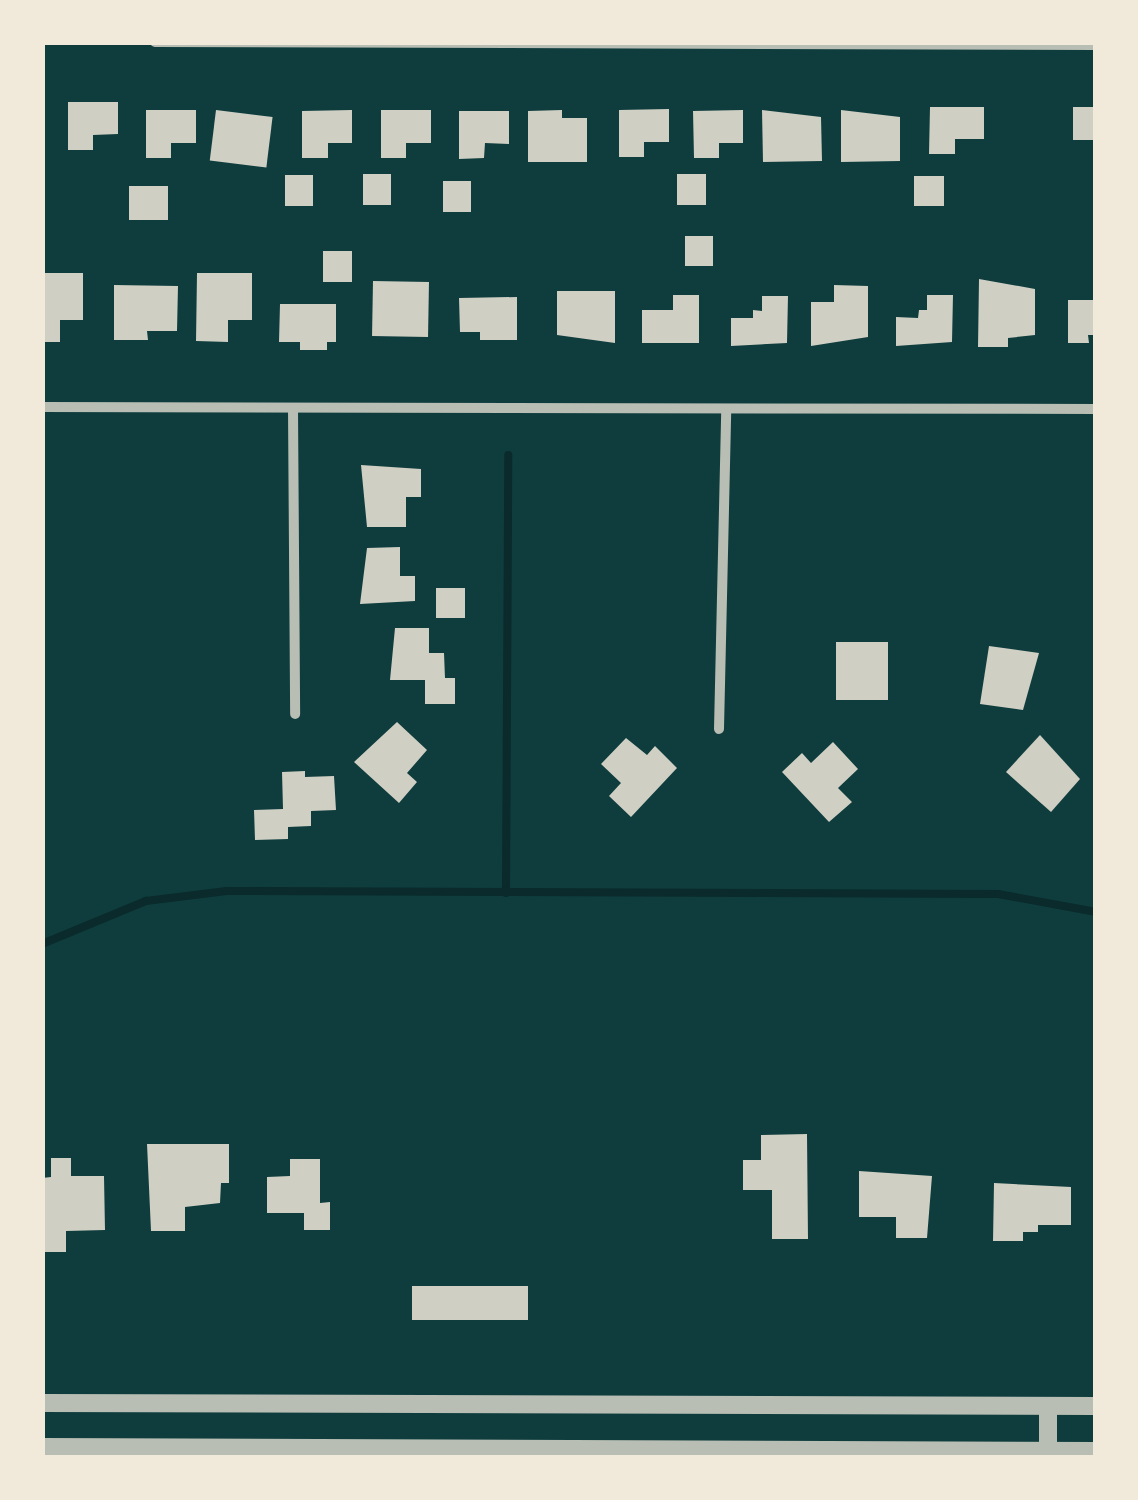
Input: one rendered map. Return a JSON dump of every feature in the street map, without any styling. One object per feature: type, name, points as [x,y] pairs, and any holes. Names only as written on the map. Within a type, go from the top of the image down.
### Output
[{"type":"street","points":[[155,42],[1096,45]]},
{"type":"street","points":[[42,407],[1096,410]]},
{"type":"street","points":[[293,408],[295,714]]},
{"type":"street","points":[[719,729],[726,409]]},
{"type":"street","points":[[42,1403],[1096,1406]]},
{"type":"street","points":[[1048,1406],[1048,1451]]},
{"type":"street","points":[[42,1447],[1096,1451]]},
{"type":"building","points":[[68,102],[118,102],[118,134],[93,135],[93,150],[68,150]]},
{"type":"building","points":[[930,107],[984,107],[984,139],[955,139],[955,154],[929,154]]},
{"type":"building","points":[[1073,107],[1096,107],[1096,140],[1073,140]]},
{"type":"building","points":[[669,109],[669,142],[644,142],[644,157],[619,157],[619,110]]},
{"type":"building","points":[[146,110],[196,110],[196,143],[171,143],[171,158],[146,158]]},
{"type":"building","points":[[216,110],[273,117],[266,168],[210,161]]},
{"type":"building","points":[[352,110],[352,143],[328,143],[328,158],[302,158],[302,111]]},
{"type":"building","points":[[381,110],[431,110],[431,143],[406,143],[406,158],[381,158]]},
{"type":"building","points":[[562,110],[562,118],[587,118],[587,162],[528,162],[528,111]]},
{"type":"building","points":[[743,110],[743,143],[719,143],[719,158],[694,158],[693,111]]},
{"type":"building","points":[[762,110],[821,117],[822,161],[763,162]]},
{"type":"building","points":[[841,110],[900,117],[900,161],[841,162]]},
{"type":"building","points":[[459,111],[509,111],[509,144],[485,143],[484,158],[459,159]]},
{"type":"building","points":[[363,174],[391,174],[391,205],[363,205]]},
{"type":"building","points":[[677,174],[706,174],[706,205],[677,205]]},
{"type":"building","points":[[285,175],[313,175],[313,206],[285,206]]},
{"type":"building","points":[[914,176],[944,176],[944,206],[914,206]]},
{"type":"building","points":[[443,181],[471,181],[471,212],[443,212]]},
{"type":"building","points":[[129,186],[168,186],[168,220],[129,220]]},
{"type":"building","points":[[685,236],[713,236],[713,266],[685,266]]},
{"type":"building","points":[[323,251],[352,251],[352,282],[323,282]]},
{"type":"building","points":[[42,273],[83,273],[83,320],[60,320],[60,342],[42,342]]},
{"type":"building","points":[[197,273],[252,273],[252,320],[228,320],[228,342],[196,341]]},
{"type":"building","points":[[979,279],[1035,289],[1035,335],[1008,338],[1008,347],[978,347]]},
{"type":"building","points":[[373,281],[429,282],[428,337],[372,336]]},
{"type":"building","points":[[114,285],[178,286],[177,331],[147,331],[148,340],[114,340]]},
{"type":"building","points":[[834,285],[868,286],[868,337],[811,346],[811,302],[834,302]]},
{"type":"building","points":[[557,291],[615,291],[615,343],[557,335]]},
{"type":"building","points":[[673,295],[699,295],[699,343],[642,343],[642,310],[673,310]]},
{"type":"building","points":[[927,295],[953,295],[952,342],[896,346],[896,317],[918,318],[919,310],[927,310]]},
{"type":"building","points":[[762,296],[788,296],[787,343],[731,346],[731,318],[753,318],[753,310],[762,311]]},
{"type":"building","points":[[517,297],[517,340],[480,340],[480,332],[460,332],[459,298]]},
{"type":"building","points":[[1068,300],[1096,300],[1096,335],[1088,335],[1089,343],[1068,343]]},
{"type":"building","points":[[280,304],[336,304],[336,342],[327,342],[327,350],[300,350],[300,342],[279,342]]},
{"type":"building","points":[[361,465],[421,469],[421,497],[406,497],[406,527],[367,527]]},
{"type":"building","points":[[400,547],[400,576],[415,576],[415,601],[360,604],[367,548]]},
{"type":"building","points":[[436,588],[465,588],[465,618],[436,618]]},
{"type":"building","points":[[395,628],[429,628],[429,653],[444,653],[445,678],[455,678],[455,704],[425,704],[425,680],[390,680]]},
{"type":"building","points":[[836,642],[888,642],[888,700],[836,700]]},
{"type":"building","points":[[989,646],[1039,653],[1023,710],[980,704]]},
{"type":"building","points":[[397,722],[427,750],[407,773],[417,782],[399,803],[354,762]]},
{"type":"building","points":[[1040,735],[1080,779],[1051,812],[1006,772]]},
{"type":"building","points":[[626,738],[647,755],[655,746],[677,768],[631,817],[609,796],[621,783],[601,764]]},
{"type":"building","points":[[833,742],[858,769],[838,788],[852,802],[829,822],[782,772],[802,753],[811,763]]},
{"type":"building","points":[[305,771],[305,777],[334,776],[336,810],[311,811],[311,826],[288,827],[288,839],[255,840],[254,810],[283,809],[282,772]]},
{"type":"building","points":[[807,1134],[808,1239],[772,1239],[772,1190],[743,1190],[743,1160],[761,1160],[761,1135]]},
{"type":"building","points":[[147,1144],[229,1144],[229,1183],[221,1183],[220,1203],[185,1207],[185,1231],[151,1231]]},
{"type":"building","points":[[51,1158],[71,1158],[71,1176],[104,1176],[105,1230],[66,1231],[66,1252],[42,1252],[42,1178],[51,1177]]},
{"type":"building","points":[[290,1159],[320,1159],[320,1203],[330,1202],[330,1230],[304,1230],[304,1213],[267,1213],[267,1177],[290,1176]]},
{"type":"building","points":[[859,1171],[932,1176],[927,1238],[896,1238],[896,1217],[859,1217]]},
{"type":"building","points":[[994,1183],[1071,1187],[1071,1225],[1038,1225],[1038,1232],[1023,1232],[1023,1241],[993,1241]]},
{"type":"building","points":[[412,1286],[528,1286],[528,1320],[412,1320]]},
{"type":"waterway","points":[[506,893],[508,455]]},
{"type":"waterway","points":[[42,944],[146,901],[226,891],[998,894],[1096,912]]}]
